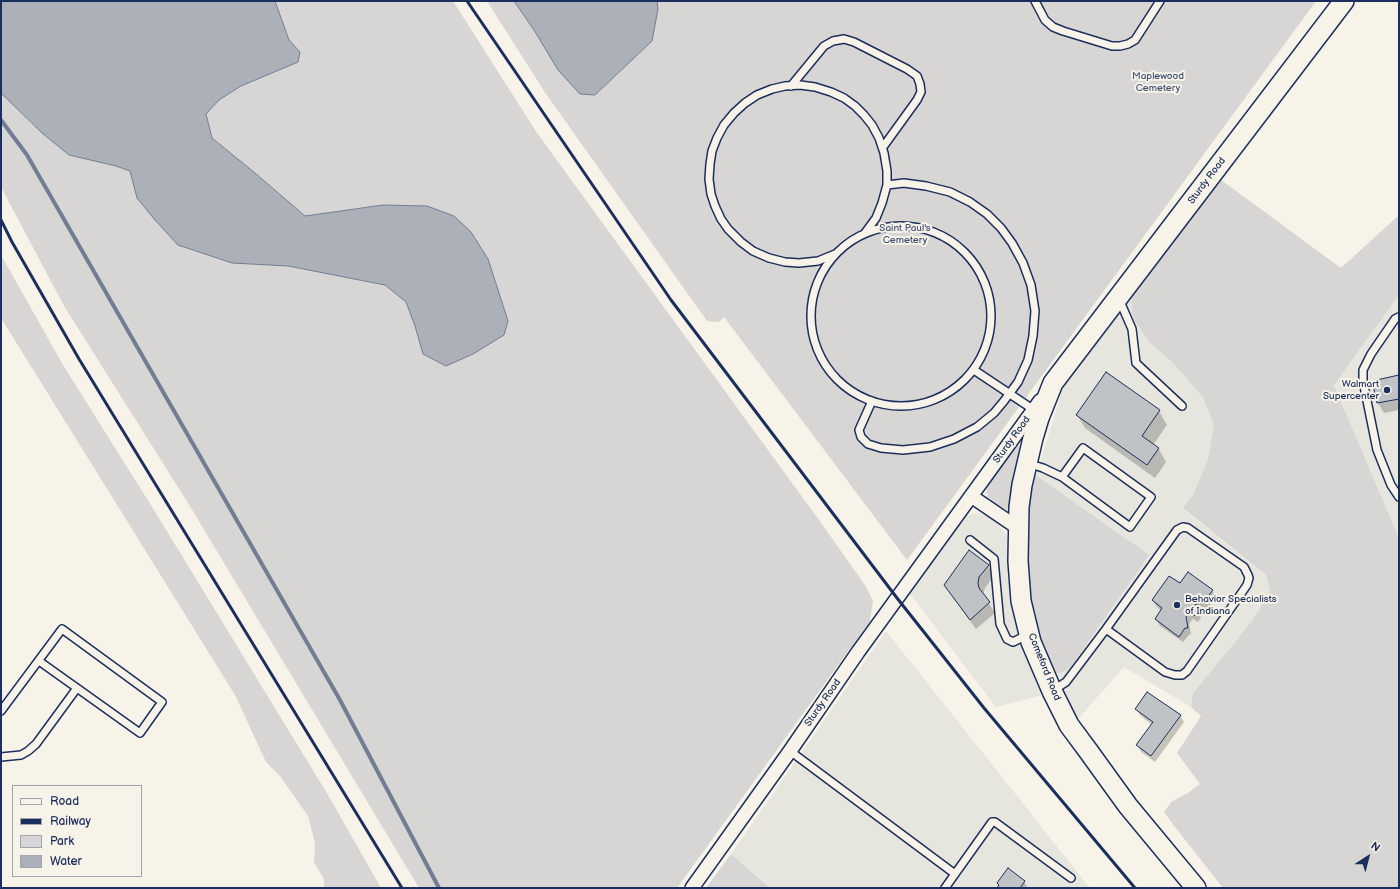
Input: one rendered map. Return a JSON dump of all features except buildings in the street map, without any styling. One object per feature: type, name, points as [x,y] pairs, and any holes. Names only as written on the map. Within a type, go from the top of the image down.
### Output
[{"type":"street","name":"Sturdy Road","points":[[692,888],[790,751],[858,652],[1053,383],[1344,1]]},
{"type":"street","name":"Comeford Road","points":[[1053,383],[1039,418],[1027,463],[1020,500],[1018,561],[1021,601],[1029,634],[1052,691],[1069,725],[1128,806],[1196,888]]},
{"type":"street","points":[[971,496],[1018,528]]},
{"type":"lane","points":[[1035,1],[1045,20],[1053,27],[1112,46],[1128,44],[1135,40],[1160,1]]},
{"type":"lane","points":[[791,86],[824,46],[833,41],[844,39],[854,42],[907,69],[917,76],[921,92],[917,100],[883,147]]},
{"type":"lane","points":[[836,254],[819,279],[814,293],[811,322],[813,336],[820,355],[830,372],[843,385],[856,394],[872,402],[888,405],[902,406],[921,404],[937,399],[953,391],[974,370],[987,346],[991,330],[989,295],[984,280],[976,266],[968,256],[948,239],[918,228],[903,226],[888,227],[864,234],[836,254],[818,261],[799,263],[785,262],[769,258],[753,251],[728,229],[718,212],[711,194],[709,179],[712,151],[717,138],[724,125],[739,108],[757,95],[772,89],[800,85],[831,92],[844,98],[864,115],[872,125],[883,147],[887,171],[887,185],[882,204],[878,213],[864,234]]},
{"type":"lane","points":[[872,402],[859,430],[862,437],[868,444],[881,448],[903,450],[930,447],[954,439],[977,426],[994,413],[1010,394],[1018,382],[1028,360],[1034,336],[1035,311],[1031,285],[1023,263],[1012,243],[1001,228],[987,214],[970,202],[950,192],[926,186],[904,183],[887,185]]},
{"type":"lane","points":[[1118,298],[1132,329],[1136,363],[1182,406]]},
{"type":"lane","points":[[1399,317],[1395,319],[1371,354],[1363,370],[1362,381],[1377,450],[1392,485],[1399,497]]},
{"type":"lane","points":[[974,370],[1034,410]]},
{"type":"lane","points":[[1027,463],[1043,468],[1062,477],[1130,527],[1151,497],[1083,448],[1062,477]]},
{"type":"lane","points":[[1052,691],[1066,682],[1177,530],[1183,527],[1188,528],[1244,568],[1248,575],[1249,578],[1247,585],[1187,671],[1182,675],[1175,676],[1165,672],[1106,629]]},
{"type":"lane","points":[[970,540],[994,559],[1000,624],[1007,638],[1012,642],[1029,634]]},
{"type":"lane","points":[[1,711],[62,629],[162,702],[140,733],[39,661]]},
{"type":"lane","points":[[1,757],[21,755],[36,744],[77,688]]},
{"type":"lane","points":[[790,751],[955,874]]},
{"type":"lane","points":[[945,888],[992,822],[995,822],[1071,878]]},
{"type":"shaded area","points":[[1399,295],[1399,538],[1334,384]]},
{"type":"shaded area","points":[[1131,296],[1149,342],[1176,366],[1203,398],[1214,425],[1208,459],[1194,493],[1183,509],[1266,575],[1270,591],[1252,621],[1193,693],[1191,707],[1124,667],[1076,721],[1047,657],[1029,498],[1063,388]]},
{"type":"shaded area","points":[[976,513],[984,514],[995,521],[1007,535],[1013,594],[1043,695],[996,707],[910,594],[964,517]]},
{"type":"shaded area","points":[[886,631],[1090,888],[770,888],[731,854]]},
{"type":"green space","points":[[275,1],[453,1],[537,133],[819,520],[865,585],[873,601],[870,621],[677,888],[419,888],[188,503],[64,306],[1,187],[1,93],[42,133],[69,155],[116,166],[130,171],[137,198],[232,263],[288,266],[385,285],[406,302],[423,354],[446,366],[383,205],[305,216],[212,138],[206,114],[219,100],[241,86],[298,62],[300,52],[289,40]]},
{"type":"green space","name":"Saint Paul's Cemetery","points":[[487,1],[514,1],[534,30],[595,95],[652,41],[640,1],[1316,1],[907,560],[724,317],[719,322],[707,321],[544,91]]},
{"type":"green space","points":[[1217,177],[1341,268],[1399,215],[1399,295],[1334,385],[1399,538],[1399,888],[1223,888],[1164,812],[1171,802],[1188,793],[1200,784],[1177,753],[1201,716],[1191,707],[1193,693],[1252,621],[1270,591],[1266,575],[1183,508],[1194,493],[1208,459],[1214,425],[1203,398],[1176,366],[1149,342],[1133,318],[1131,296]]},
{"type":"green space","points":[[1,255],[63,365],[154,510],[328,795],[381,888],[324,888],[324,879],[314,862],[315,843],[308,816],[280,776],[266,762],[235,695],[1,318]]},
{"type":"green space","points":[[1017,446],[1022,446],[1012,505],[1008,510],[1001,507],[988,497],[986,487]]},
{"type":"green space","points":[[1034,474],[1149,555],[1071,666],[1063,672],[1057,673],[1052,673],[1048,668],[1027,593],[1025,511]]},
{"type":"green space","points":[[731,854],[770,888],[706,888]]},
{"type":"water","points":[[1,1],[275,1],[289,40],[300,52],[298,62],[241,86],[219,100],[206,114],[212,138],[305,216],[383,205],[427,206],[454,216],[471,232],[488,259],[508,321],[504,335],[473,354],[446,366],[423,354],[406,302],[385,285],[288,266],[232,263],[178,245],[137,198],[130,171],[116,166],[69,155],[42,133],[1,93]]},
{"type":"water","points":[[514,1],[657,1],[658,9],[652,41],[595,95],[580,94],[558,70],[534,30]]},
{"type":"waterway","points":[[1,120],[27,155],[340,700],[439,888]]},
{"type":"railway","points":[[467,1],[671,300],[897,598],[984,708],[1135,888]]},
{"type":"railway","points":[[1,220],[79,359],[402,888]]},
{"type":"place","name":"Walmart Supercenter","points":[[1387,390]]},
{"type":"place","name":"Behavior Specialists of Indiana","points":[[1177,605]]},
{"type":"park label","name":"Maplewood Cemetery","points":[[1158,82]]}]
